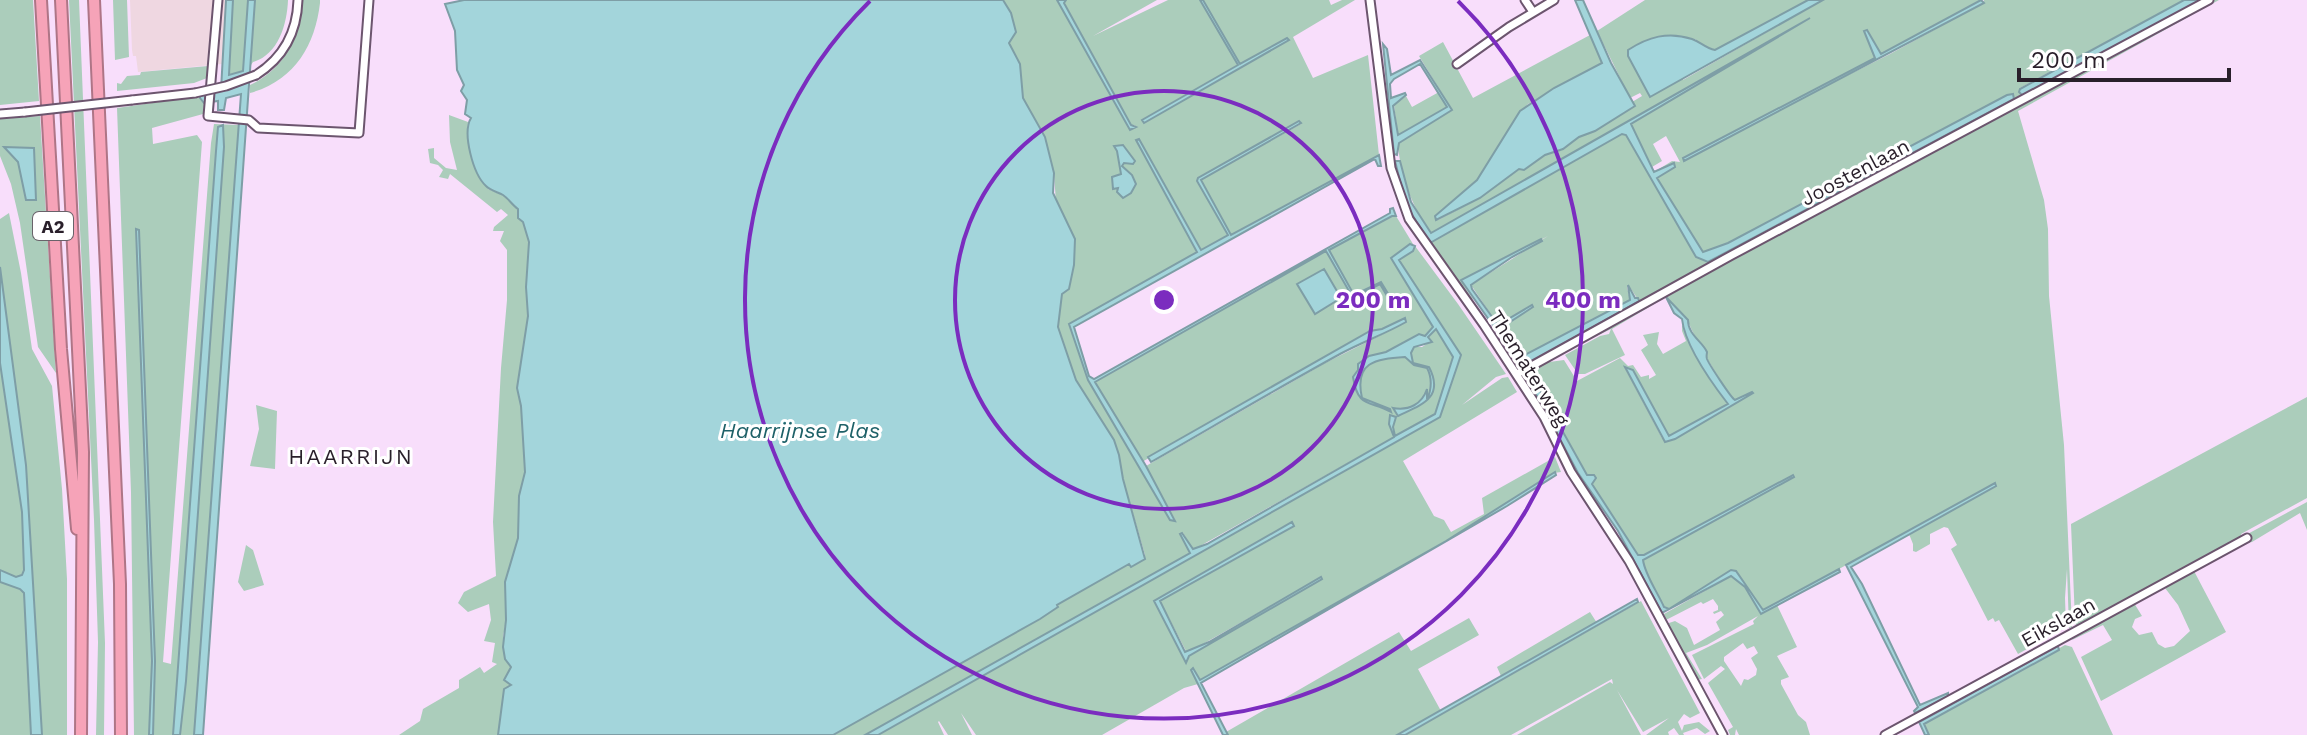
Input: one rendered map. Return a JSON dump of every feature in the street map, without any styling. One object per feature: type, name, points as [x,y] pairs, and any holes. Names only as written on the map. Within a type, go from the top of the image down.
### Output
[{"type":"highway","name":"A2","points":[[41,0],[61,349],[83,581]]},
{"type":"highway","name":"A2","points":[[61,0],[83,452],[81,735]]},
{"type":"highway","points":[[94,0],[120,584],[121,735]]},
{"type":"street","points":[[218,0],[208,116],[249,120],[258,128],[359,133],[369,0]]},
{"type":"street","points":[[0,114],[195,93],[256,75],[276,60],[283,50],[295,23],[298,0]]},
{"type":"street","name":"Thematerweg","points":[[1370,0],[1390,158],[1403,206],[1416,232],[1522,371],[1571,472],[1629,561],[1723,735]]},
{"type":"street","points":[[1525,0],[1533,12]]},
{"type":"street","points":[[1457,64],[1554,0]]},
{"type":"street","name":"Joostenlaan","points":[[1522,371],[2209,0]]},
{"type":"street","name":"Eikslaan","points":[[1885,735],[2247,538]]},
{"type":"shaded area","points":[[0,0],[33,0],[39,101],[0,105]]},
{"type":"shaded area","points":[[69,0],[79,0],[105,643],[104,735],[96,735],[98,642],[94,520]]},
{"type":"shaded area","points":[[113,0],[127,0],[129,57],[115,60]]},
{"type":"shaded area","points":[[130,0],[226,0],[222,64],[138,72],[132,50]]},
{"type":"shaded area","points":[[233,0],[248,0],[243,71],[228,75]]},
{"type":"shaded area","points":[[255,0],[288,0],[280,38],[269,53],[249,68]]},
{"type":"shaded area","points":[[302,0],[320,0],[313,34],[300,60],[279,80],[250,93],[250,85],[272,70],[288,50],[299,26]]},
{"type":"shaded area","points":[[1003,0],[1057,0],[1130,130],[1135,125],[1131,125],[1064,2],[1066,0],[1157,0],[1093,36],[1168,0],[1200,0],[1238,65],[1142,120],[1144,123],[1287,38],[1240,64],[1203,0],[1329,0],[1331,5],[1342,0],[1355,0],[1293,37],[1313,78],[1368,55],[1379,155],[1231,235],[1200,180],[1301,124],[1300,121],[1197,181],[1228,236],[1201,250],[1139,139],[1136,140],[1197,252],[1069,325],[1088,380],[1170,520],[1175,520],[1146,466],[1325,363],[1383,334],[1405,318],[1370,331],[1142,462],[1095,382],[1326,251],[1353,297],[1380,284],[1394,305],[1381,282],[1354,296],[1328,250],[1392,215],[1396,216],[1413,244],[1391,258],[1434,326],[1425,336],[1419,334],[1386,352],[1369,356],[1353,377],[1354,384],[1362,400],[1378,405],[1362,398],[1360,386],[1364,369],[1384,359],[1405,357],[1413,363],[1411,353],[1414,347],[1422,347],[1431,341],[1428,338],[1436,329],[1453,356],[1435,414],[1193,550],[1183,533],[1180,534],[1190,553],[865,735],[833,735],[1040,619],[1056,605],[1145,555],[1114,440],[1076,380],[1058,327],[1062,294],[1054,173],[1045,137],[1023,98],[1020,64],[1009,43],[1016,32],[1011,13]],"holes":[[[1419,364],[1429,367],[1433,386],[1430,398],[1398,416],[1394,408],[1408,408],[1425,396],[1427,399],[1429,397],[1431,377],[1427,367]]]},
{"type":"shaded area","points":[[1645,0],[1808,0],[1715,50],[1706,49],[1695,39],[1683,80],[1823,0],[1981,0],[1881,54],[1867,31],[1864,32],[1875,58],[1683,158],[1890,54],[1984,0],[2184,0],[2020,88],[2023,95],[2202,0],[2219,0],[2018,111],[2044,200],[2048,229],[2049,296],[2064,445],[2072,627],[2069,628],[2067,569],[2066,627],[2018,654],[1999,620],[1995,622],[1993,618],[1988,621],[1951,549],[1957,545],[1948,528],[1930,534],[1930,544],[1913,551],[1909,534],[1996,484],[1765,609],[1762,610],[1736,571],[1731,570],[1669,609],[1664,607],[1643,560],[1793,475],[1644,555],[1637,555],[1572,452],[1546,397],[1524,364],[1639,301],[1629,286],[1630,300],[1521,357],[1502,331],[1531,305],[1498,325],[1471,285],[1548,236],[1467,277],[1464,286],[1473,299],[1469,298],[1430,243],[1622,134],[1626,135],[1651,179],[1708,262],[2007,95],[1728,243],[1703,252],[1656,177],[1675,167],[1673,163],[1654,172],[1672,161],[1680,162],[1666,136],[1653,144],[1662,161],[1652,167],[1631,124],[1810,18],[1431,233],[1408,190],[1398,144],[1452,110],[1419,56],[1443,42],[1473,98],[1590,35],[1603,63],[1528,104],[1477,180],[1435,216],[1438,220],[1480,198],[1519,169],[1524,170],[1545,155],[1563,149],[1634,106],[1632,102],[1642,96],[1640,93],[1630,98],[1597,31]],"holes":[[[1666,297],[1688,320],[1731,396],[1735,400],[1751,392],[1675,439],[1662,438],[1625,368],[1633,370],[1669,436],[1728,404],[1696,357],[1682,324],[1686,341],[1663,354],[1657,344],[1659,332],[1643,335],[1648,345],[1641,350],[1656,375],[1649,379],[1649,375],[1641,377],[1633,365],[1628,366],[1620,358],[1577,381],[1564,360],[1542,363],[1611,329],[1609,334],[1565,355],[1578,374],[1585,374],[1625,355],[1612,329]]]},
{"type":"shaded area","points":[[208,66],[207,78],[194,83],[117,91],[117,83],[121,84],[127,76],[140,75],[141,72]]},
{"type":"shaded area","points":[[1439,92],[1448,107],[1398,135],[1394,105],[1406,96],[1412,107]]},
{"type":"shaded area","points":[[194,97],[205,99],[203,114],[152,128],[153,144],[197,135],[202,142],[163,662],[171,664],[211,143],[214,124],[239,125],[194,735],[180,735],[224,147],[223,125],[218,127],[216,151],[173,735],[153,735],[155,661],[139,230],[136,230],[152,661],[149,735],[134,735],[131,492],[117,108]]},
{"type":"shaded area","points":[[449,115],[468,122],[467,139],[488,189],[507,197],[518,209],[529,237],[528,316],[517,388],[525,472],[519,496],[518,538],[505,582],[503,637],[505,659],[511,667],[504,680],[511,685],[504,689],[498,735],[399,735],[420,721],[423,709],[459,688],[459,680],[480,667],[484,673],[497,664],[492,662],[495,643],[484,641],[491,620],[489,604],[468,612],[458,603],[464,592],[496,576],[493,522],[507,300],[507,250],[500,241],[504,231],[493,231],[508,215],[501,209],[497,212],[450,174],[448,179],[439,177],[443,170],[430,163],[428,149],[434,148],[434,158],[446,168],[457,170],[450,142]]},
{"type":"shaded area","points":[[40,116],[56,373],[38,347],[20,223],[11,184],[0,156],[0,119]]},
{"type":"shaded area","points":[[9,213],[32,349],[52,386],[67,579],[67,735],[42,735],[26,465],[0,267],[0,219]]},
{"type":"shaded area","points":[[1415,246],[1506,374],[1496,377],[1462,405],[1502,378],[1508,377],[1517,392],[1403,461],[1434,516],[1444,520],[1451,532],[1484,514],[1482,498],[1555,457],[1561,472],[1554,473],[1446,541],[1200,680],[1193,668],[1191,670],[1198,684],[1184,688],[1102,735],[976,735],[961,713],[972,735],[948,735],[939,721],[944,735],[878,735],[1440,417],[1461,355],[1399,260],[1413,251]],"holes":[[[1292,523],[1293,526],[1160,601],[1187,653],[1320,578],[1188,656],[1186,663],[1154,601]]]},
{"type":"shaded area","points":[[0,363],[22,512],[24,570],[22,575],[16,577],[0,570]]},
{"type":"shaded area","points":[[2307,397],[2307,498],[2241,534],[2242,537],[2307,502],[2307,530],[2300,513],[2252,542],[2242,544],[2194,571],[2226,632],[2101,701],[2081,657],[2112,640],[2103,625],[2072,640],[2080,624],[2076,626],[2075,620],[2071,524]],"holes":[[[2165,588],[2178,605],[2190,631],[2174,646],[2165,648],[2158,644],[2152,632],[2139,635],[2132,627],[2135,619],[2142,616],[2134,603]]]},
{"type":"shaded area","points":[[256,405],[277,411],[275,469],[250,466],[259,429]]},
{"type":"shaded area","points":[[246,545],[253,550],[264,585],[244,591],[238,582]]},
{"type":"shaded area","points":[[1731,576],[1745,587],[1761,614],[1777,605],[1797,647],[1777,656],[1789,677],[1781,680],[1781,684],[1798,715],[1806,722],[1810,735],[1739,735],[1736,729],[1735,735],[1730,735],[1728,730],[1733,727],[1708,683],[1725,669],[1721,666],[1704,679],[1692,655],[1754,624],[1758,616],[1707,645],[1686,653],[1702,679],[1696,680],[1666,624],[1675,621],[1687,628],[1694,645],[1720,630],[1716,622],[1724,615],[1721,611],[1714,614],[1718,606],[1713,599],[1664,621],[1654,599],[1664,614]],"holes":[[[1743,643],[1747,649],[1754,646],[1758,653],[1751,658],[1757,669],[1756,675],[1744,679],[1741,686],[1724,657]]]},
{"type":"shaded area","points":[[0,582],[24,593],[31,735],[0,735]]},
{"type":"shaded area","points":[[1641,601],[1700,713],[1690,718],[1684,714],[1678,722],[1682,731],[1684,725],[1699,722],[1710,731],[1705,734],[1697,728],[1679,735],[1674,728],[1668,732],[1669,735],[1646,735],[1669,718],[1643,732],[1617,690],[1641,735],[1517,735],[1610,682],[1613,684],[1612,679],[1511,735],[1405,735]]},
{"type":"shaded area","points":[[1590,612],[1597,623],[1501,676],[1497,667]]},
{"type":"shaded area","points":[[1469,618],[1479,635],[1418,669],[1441,711],[1397,735],[1228,735],[1226,732],[1399,632],[1411,651]]},
{"type":"shaded area","points":[[2065,645],[2072,647],[2113,735],[1929,735],[1924,724]]},
{"type":"water","points":[[226,0],[233,0],[229,75],[243,71],[248,0],[255,0],[203,735],[194,735],[241,94],[226,98],[224,110],[218,110],[218,101],[204,103],[200,94],[221,90]]},
{"type":"water","name":"Haarrijnse Plas","points":[[464,0],[1003,0],[1011,13],[1016,32],[1009,43],[1020,64],[1023,98],[1045,137],[1054,173],[1053,193],[1075,239],[1074,265],[1069,289],[1062,294],[1058,327],[1076,380],[1114,440],[1145,559],[1131,567],[1129,564],[1057,605],[1040,619],[833,735],[498,735],[504,689],[511,685],[504,680],[511,667],[505,659],[503,647],[505,582],[518,538],[519,496],[525,472],[517,388],[528,316],[529,242],[523,222],[518,218],[518,209],[503,195],[486,186],[470,153],[468,133],[471,118],[465,114],[467,100],[461,91],[464,85],[457,70],[455,31],[445,4]]},
{"type":"water","points":[[1057,0],[1066,0],[1064,3],[1131,125],[1136,127],[1130,130]]},
{"type":"water","points":[[1200,0],[1203,0],[1240,64],[1287,38],[1289,40],[1144,123],[1142,120],[1238,65]]},
{"type":"water","points":[[1575,0],[1583,0],[1611,63],[1635,106],[1563,149],[1545,155],[1524,170],[1519,169],[1480,198],[1436,220],[1435,216],[1477,180],[1520,111],[1554,88],[1602,63]]},
{"type":"water","points":[[1808,0],[1823,0],[1650,97],[1628,56],[1628,50],[1636,45],[1666,36],[1692,39],[1715,50]]},
{"type":"water","points":[[1981,0],[1984,3],[1684,161],[1683,158],[1875,58],[1864,31],[1867,30],[1881,54]]},
{"type":"water","points":[[2184,0],[2202,0],[2023,96],[2019,92],[2020,89]]},
{"type":"water","points":[[1810,18],[1631,124],[1654,172],[1674,163],[1675,167],[1657,178],[1703,252],[1728,243],[2007,95],[2013,94],[2014,99],[1708,262],[1696,257],[1626,135],[1622,134],[1430,243],[1406,205],[1395,161],[1400,161],[1411,202],[1431,233]]},
{"type":"water","points":[[1383,44],[1387,49],[1391,75],[1420,60],[1452,110],[1399,143],[1397,155],[1394,154]],"holes":[[[1420,64],[1447,107],[1398,135],[1393,106],[1406,95],[1391,98],[1390,84]]]},
{"type":"water","points":[[1299,121],[1301,123],[1201,180],[1231,235],[1379,155],[1381,166],[1375,159],[1074,327],[1089,376],[1094,379],[1390,213],[1393,208],[1396,216],[1329,250],[1354,295],[1381,282],[1395,305],[1380,284],[1353,298],[1326,251],[1095,382],[1175,521],[1170,520],[1088,380],[1069,324],[1197,252],[1136,140],[1139,139],[1201,250],[1228,235],[1198,178]]},
{"type":"water","points":[[223,125],[224,147],[186,681],[180,735],[173,735],[216,151],[218,127]]},
{"type":"water","points":[[1123,145],[1135,161],[1122,166],[1136,184],[1131,193],[1123,198],[1117,192],[1118,188],[1113,189],[1112,177],[1121,174],[1114,146]]},
{"type":"water","points":[[4,147],[34,148],[36,200],[26,200],[18,162]]},
{"type":"water","points":[[136,229],[139,230],[155,661],[153,735],[149,735],[152,661]]},
{"type":"water","points":[[1541,239],[1471,285],[1472,289],[1498,325],[1532,305],[1504,326],[1502,331],[1521,357],[1630,300],[1628,285],[1638,298],[1639,301],[1524,366],[1527,371],[1533,371],[1534,380],[1587,475],[1596,478],[1592,484],[1638,555],[1644,555],[1794,477],[1643,560],[1664,607],[1669,609],[1731,570],[1736,571],[1763,610],[1839,569],[1840,572],[1761,614],[1745,587],[1731,576],[1662,613],[1618,531],[1578,473],[1520,364],[1461,280]]},
{"type":"water","points":[[1410,244],[1415,246],[1413,251],[1399,260],[1461,355],[1440,417],[878,735],[865,735],[1190,553],[1180,534],[1193,549],[1207,544],[1394,437],[1389,424],[1390,415],[1396,417],[1393,427],[1395,436],[1435,414],[1453,357],[1436,329],[1428,337],[1432,342],[1414,347],[1411,353],[1413,363],[1429,367],[1433,378],[1432,393],[1428,399],[1422,404],[1398,416],[1393,408],[1414,405],[1422,399],[1427,389],[1427,399],[1430,391],[1431,379],[1427,368],[1414,365],[1405,357],[1376,361],[1364,370],[1361,377],[1362,398],[1391,412],[1362,399],[1353,377],[1358,364],[1369,356],[1386,352],[1419,334],[1425,336],[1433,327],[1391,258]]},
{"type":"water","points":[[0,267],[26,465],[42,735],[31,735],[24,593],[0,582],[0,570],[16,577],[22,575],[24,570],[22,512],[0,363]]},
{"type":"water","points":[[1324,269],[1341,298],[1315,314],[1297,284]]},
{"type":"water","points":[[1666,297],[1688,320],[1690,330],[1707,352],[1709,362],[1733,398],[1735,400],[1753,393],[1665,442],[1625,367],[1633,370],[1669,436],[1728,404],[1700,363],[1688,341],[1682,319],[1674,313]]},
{"type":"water","points":[[1405,318],[1406,322],[1340,354],[1151,462],[1148,457],[1370,331]]},
{"type":"water","points":[[1555,472],[1556,475],[1507,506],[1201,683],[1228,735],[1223,735],[1191,670],[1193,668],[1200,680],[1446,541]]},
{"type":"water","points":[[1995,483],[1996,486],[1851,567],[1920,705],[1948,693],[1948,697],[1915,713],[1918,707],[1846,565]]},
{"type":"water","points":[[1292,522],[1294,526],[1160,601],[1185,652],[1209,642],[1322,579],[1189,656],[1186,663],[1154,601]]},
{"type":"water","points":[[1637,599],[1638,602],[1405,735],[1397,735]]},
{"type":"water","points":[[2058,646],[2059,650],[1924,724],[1929,735],[1925,735],[1919,722]]},
{"type":"district","name":"HAARRIJN","points":[[351,456]]}]
